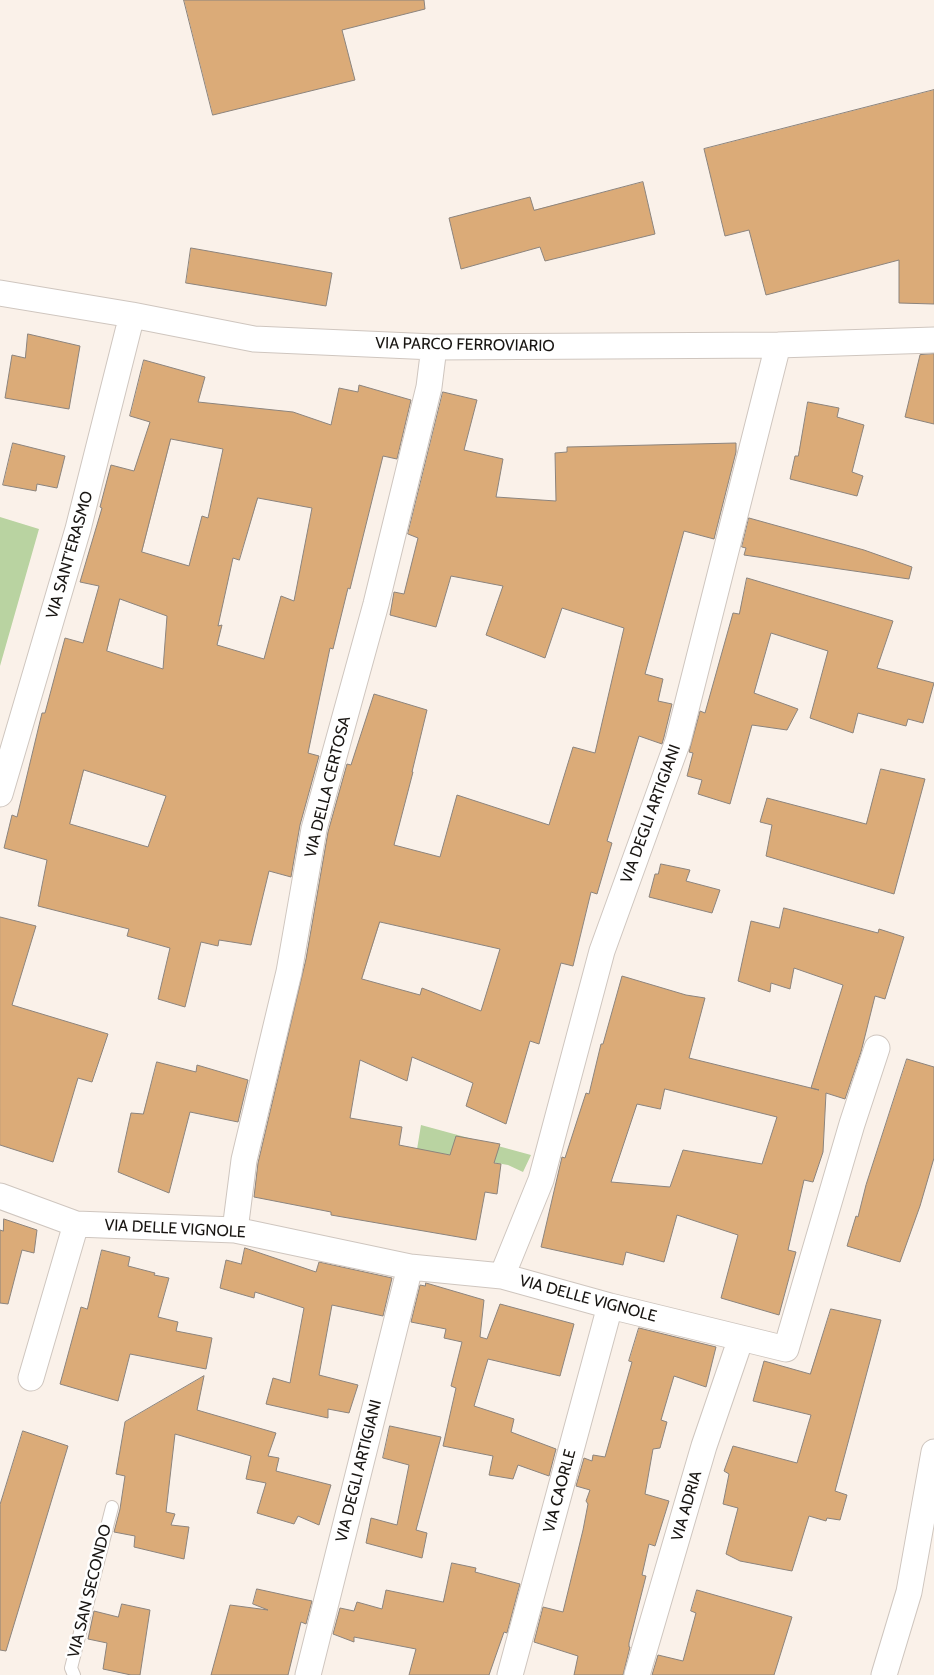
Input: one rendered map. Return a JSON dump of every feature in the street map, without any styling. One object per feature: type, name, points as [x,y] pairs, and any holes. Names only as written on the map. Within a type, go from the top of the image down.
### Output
[{"type":"street","name":"VIA PARCO FERROVIARIO","points":[[0,293],[132,315],[254,339],[434,347],[778,345],[934,340]]},
{"type":"street","name":"VIA SANT'ERASMO","points":[[0,794],[78,529],[132,315]]},
{"type":"street","name":"VIA DEGLI ARTIGIANI","points":[[502,1276],[541,1180],[602,951],[678,741],[778,345]]},
{"type":"street","name":"VIA DELLA CERTOSA","points":[[235,1230],[244,1160],[289,972],[314,830],[378,595],[429,387],[434,347]]},
{"type":"street","name":"VIA DELLE VIGNOLE","points":[[0,1196],[76,1224],[235,1230],[410,1266],[502,1276],[610,1306],[786,1349],[852,1124],[877,1048]]},
{"type":"street","points":[[31,1378],[76,1224]]},
{"type":"street","name":"VIA DEGLI ARTIGIANI","points":[[308,1675],[410,1266]]},
{"type":"street","name":"VIA CAORLE","points":[[510,1675],[610,1306]]},
{"type":"street","name":"VIA ADRIA","points":[[637,1675],[704,1446],[740,1338]]},
{"type":"street","points":[[884,1675],[909,1592],[934,1452]]},
{"type":"lane","name":"VIA SAN SECONDO","points":[[74,1675],[71,1668],[112,1507]]},
{"type":"green space","points":[[0,517],[39,529],[0,666]]},
{"type":"green space","points":[[421,1125],[531,1155],[523,1172],[508,1165],[439,1153],[425,1231],[404,1228]]},
{"type":"building","points":[[184,0],[424,0],[425,9],[342,30],[355,80],[213,115]]},
{"type":"building","points":[[934,90],[934,304],[899,303],[899,260],[766,295],[749,230],[725,236],[704,149]]},
{"type":"building","points":[[643,182],[655,234],[545,261],[540,247],[461,269],[449,218],[530,197],[534,210]]},
{"type":"building","points":[[191,248],[332,273],[326,306],[186,283]]},
{"type":"building","points":[[28,334],[80,346],[69,409],[5,398],[12,355],[25,358]]},
{"type":"building","points":[[934,354],[934,424],[905,417],[920,355]]},
{"type":"building","points":[[144,360],[205,377],[198,402],[293,412],[331,425],[339,388],[358,392],[359,385],[411,400],[397,459],[383,456],[350,589],[348,588],[333,649],[330,648],[308,753],[319,756],[300,825],[291,877],[269,871],[251,945],[219,940],[218,946],[201,942],[185,1007],[158,999],[170,948],[127,936],[129,929],[38,906],[47,860],[4,848],[12,815],[17,817],[42,713],[45,713],[65,638],[83,643],[99,586],[80,582],[102,508],[100,507],[111,465],[134,471],[150,422],[130,416]],"holes":[[[171,439],[223,449],[208,518],[202,516],[189,566],[142,552]],[[258,498],[312,508],[294,601],[281,596],[264,659],[217,645],[222,625],[218,626],[233,558],[239,560]],[[120,599],[167,616],[163,669],[107,651]],[[84,770],[166,796],[148,847],[70,824]]]},
{"type":"building","points":[[443,392],[477,400],[464,450],[503,459],[496,497],[556,501],[555,453],[567,452],[567,447],[736,443],[736,452],[714,539],[684,531],[645,674],[663,679],[658,701],[672,704],[662,744],[639,736],[607,841],[612,843],[597,894],[591,892],[573,966],[561,963],[539,1044],[530,1041],[506,1124],[466,1106],[473,1083],[412,1057],[407,1081],[360,1060],[350,1118],[402,1127],[399,1145],[450,1155],[456,1136],[500,1144],[494,1163],[501,1164],[497,1194],[485,1192],[476,1240],[331,1215],[331,1212],[254,1197],[258,1163],[306,959],[328,832],[347,764],[351,765],[374,694],[427,710],[394,845],[440,857],[457,795],[549,825],[573,747],[595,753],[624,628],[562,608],[545,658],[486,635],[503,586],[451,576],[436,627],[390,615],[394,592],[404,594],[418,538],[408,534]],"holes":[[[380,922],[500,949],[481,1011],[422,988],[420,995],[362,979]]]},
{"type":"building","points":[[808,402],[839,408],[837,417],[864,425],[852,472],[863,476],[857,496],[790,479],[795,456],[798,456]]},
{"type":"building","points":[[13,443],[65,456],[57,488],[37,484],[36,491],[3,485]]},
{"type":"building","points":[[749,518],[864,550],[912,567],[909,579],[744,555],[746,548],[742,547]]},
{"type":"building","points":[[747,578],[893,621],[877,668],[934,683],[923,723],[908,719],[906,726],[858,713],[853,733],[810,718],[828,651],[771,633],[754,693],[798,709],[787,730],[752,725],[730,804],[698,794],[702,780],[687,776],[693,753],[689,752],[700,711],[705,713],[733,613],[739,614]]},
{"type":"building","points":[[881,769],[925,779],[894,894],[766,856],[772,825],[760,822],[767,798],[866,824]]},
{"type":"building","points":[[661,864],[690,870],[686,881],[720,890],[712,913],[649,897],[655,874],[658,874]]},
{"type":"building","points":[[784,908],[878,933],[879,929],[904,937],[885,999],[875,996],[861,1052],[845,1099],[826,1093],[823,1152],[813,1182],[804,1180],[788,1250],[796,1252],[779,1315],[721,1298],[738,1235],[677,1215],[664,1262],[626,1252],[623,1265],[541,1247],[562,1157],[565,1158],[586,1093],[589,1094],[601,1044],[603,1044],[622,976],[686,995],[705,998],[689,1058],[819,1090],[811,1088],[843,985],[794,968],[790,989],[771,983],[770,992],[738,981],[751,921],[779,928]],"holes":[[[665,1089],[777,1117],[762,1164],[683,1150],[670,1187],[611,1182],[637,1104],[660,1109]]]},
{"type":"building","points":[[0,917],[36,926],[12,1005],[108,1034],[92,1082],[78,1078],[53,1162],[0,1145]]},
{"type":"building","points":[[907,1059],[934,1067],[934,1158],[920,1206],[900,1262],[847,1246],[856,1216],[858,1217],[866,1185]]},
{"type":"building","points":[[157,1062],[196,1072],[197,1065],[248,1080],[238,1122],[190,1112],[169,1193],[118,1172],[131,1113],[143,1114]]},
{"type":"building","points":[[4,1219],[37,1230],[34,1253],[22,1250],[8,1304],[0,1303],[0,1230],[3,1231]]},
{"type":"building","points":[[245,1248],[316,1272],[319,1262],[392,1278],[383,1316],[332,1305],[319,1375],[358,1385],[349,1413],[328,1409],[328,1418],[266,1404],[273,1378],[290,1383],[304,1308],[255,1292],[254,1298],[220,1288],[226,1260],[241,1264]]},
{"type":"building","points":[[102,1250],[130,1257],[128,1266],[169,1278],[158,1317],[178,1322],[176,1331],[212,1338],[206,1369],[130,1354],[118,1401],[60,1384],[81,1307],[87,1309]]},
{"type":"building","points":[[426,1283],[484,1300],[480,1337],[487,1339],[500,1304],[574,1324],[560,1376],[488,1359],[474,1406],[514,1419],[511,1432],[556,1449],[549,1476],[518,1465],[513,1479],[489,1475],[493,1456],[443,1446],[456,1388],[451,1386],[462,1342],[444,1338],[446,1329],[411,1322],[420,1285],[425,1286]]},
{"type":"building","points":[[831,1309],[881,1320],[835,1491],[847,1495],[840,1520],[827,1518],[826,1521],[809,1516],[792,1571],[740,1561],[726,1554],[738,1508],[723,1504],[729,1474],[724,1471],[733,1446],[797,1463],[811,1415],[753,1401],[764,1361],[810,1374]]},
{"type":"building","points":[[639,1328],[716,1347],[706,1387],[674,1376],[661,1420],[667,1422],[660,1448],[653,1449],[645,1494],[669,1501],[655,1546],[649,1544],[642,1575],[646,1576],[623,1675],[574,1675],[578,1656],[534,1642],[543,1607],[563,1612],[583,1530],[588,1504],[586,1501],[590,1490],[576,1486],[584,1458],[592,1461],[593,1455],[605,1457],[632,1362],[629,1361]]},
{"type":"building","points":[[204,1376],[197,1410],[276,1433],[268,1456],[279,1458],[276,1471],[331,1485],[319,1525],[298,1516],[294,1524],[257,1513],[266,1483],[246,1479],[251,1456],[175,1434],[166,1512],[175,1514],[171,1525],[189,1527],[184,1559],[134,1547],[135,1536],[114,1532],[125,1476],[116,1474],[125,1422]]},
{"type":"building","points":[[390,1426],[441,1437],[416,1530],[427,1533],[422,1558],[366,1543],[371,1518],[397,1525],[409,1465],[383,1458]]},
{"type":"building","points":[[23,1431],[68,1446],[6,1651],[0,1650],[0,1505]]},
{"type":"building","points":[[452,1563],[476,1568],[475,1572],[520,1584],[507,1633],[504,1632],[489,1675],[409,1675],[416,1649],[354,1637],[354,1642],[333,1634],[340,1608],[354,1611],[357,1602],[382,1609],[386,1590],[443,1602]]},
{"type":"building","points":[[257,1589],[312,1601],[306,1624],[301,1622],[288,1675],[211,1675],[230,1605],[268,1610],[253,1604]]},
{"type":"building","points":[[697,1590],[792,1617],[774,1675],[652,1675],[658,1655],[683,1661],[696,1613],[691,1611]]},
{"type":"building","points":[[122,1604],[150,1610],[140,1675],[103,1669],[107,1643],[88,1639],[94,1611],[118,1617]]}]
